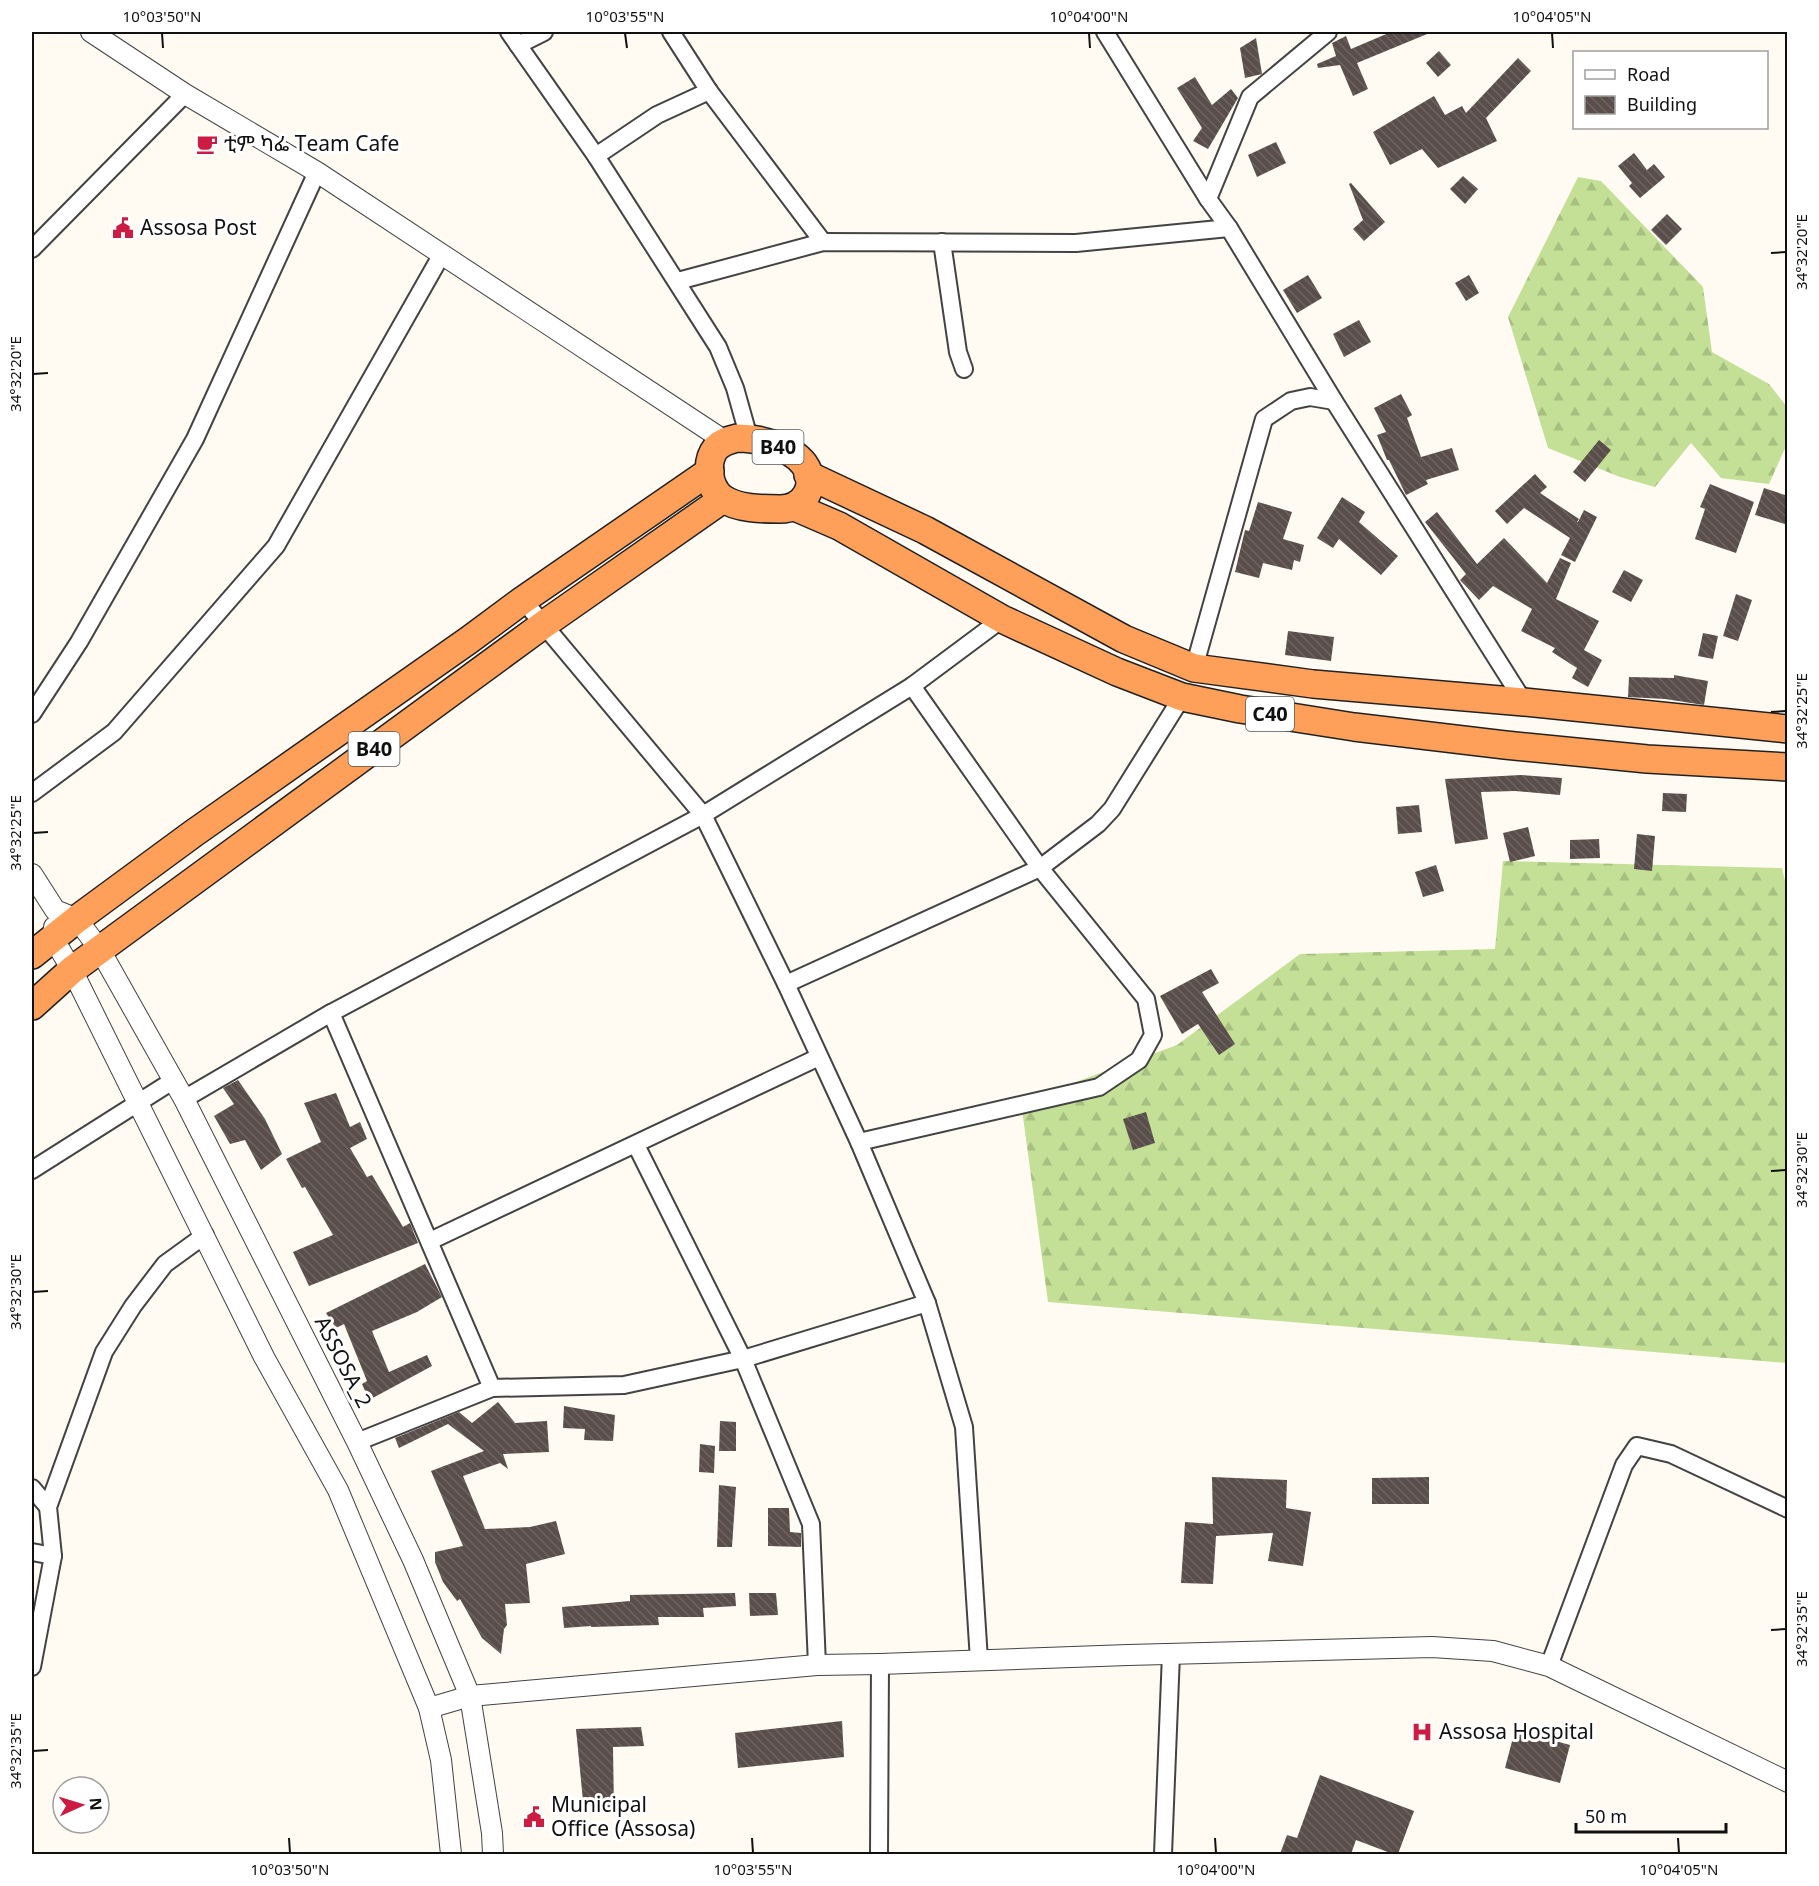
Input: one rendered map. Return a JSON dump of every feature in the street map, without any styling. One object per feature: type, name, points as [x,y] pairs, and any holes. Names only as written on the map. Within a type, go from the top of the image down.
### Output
[{"type":"highway","name":"B40","points":[[32,956],[53,938],[66,914],[214,819],[523,600],[710,471],[716,449],[737,440],[780,448],[794,456],[804,465],[810,484],[802,502],[795,507]]},
{"type":"highway","points":[[710,471],[715,490],[723,499],[759,509],[795,507]]},
{"type":"highway","name":"C40","points":[[808,475],[925,530],[1124,639],[1194,668],[1313,684],[1524,702],[1788,729]]},
{"type":"highway","name":"B40","points":[[32,1006],[72,970],[543,625],[723,499]]},
{"type":"highway","name":"C40","points":[[795,507],[839,526],[1002,619],[1117,672],[1182,697],[1310,721],[1505,745],[1647,759],[1788,767]]},
{"type":"highway","points":[[1310,721],[1313,684]]},
{"type":"street","points":[[544,32],[514,38],[596,156],[678,281],[718,347],[735,388],[737,440]]},
{"type":"street","points":[[671,32],[709,91],[823,242]]},
{"type":"street","points":[[1105,32],[1524,702]]},
{"type":"street","points":[[1208,199],[1250,97],[1328,32]]},
{"type":"street","points":[[99,33],[185,94],[316,172],[737,440]]},
{"type":"street","points":[[596,156],[657,115],[709,91]]},
{"type":"street","points":[[32,249],[185,94]]},
{"type":"street","points":[[32,714],[79,642],[195,439],[316,172]]},
{"type":"street","points":[[678,281],[823,242],[1076,243],[1229,228]]},
{"type":"street","points":[[942,242],[958,352],[964,369]]},
{"type":"street","points":[[32,794],[114,732],[276,546],[442,254]]},
{"type":"street","points":[[1194,668],[1264,419],[1291,401],[1310,397],[1334,401]]},
{"type":"street","points":[[523,600],[703,815],[860,1142],[927,1303],[964,1427],[979,1660]]},
{"type":"street","points":[[184,1099],[331,1013],[703,815],[912,686],[1002,619]]},
{"type":"street","points":[[860,1142],[1099,1087],[1140,1060],[1153,1035],[1146,999],[1040,868],[912,686]]},
{"type":"street","points":[[786,984],[1040,868],[1098,824],[1112,809],[1182,697]]},
{"type":"street","name":"ASSOSA_2","points":[[32,874],[100,950],[184,1099],[357,1442],[412,1560],[470,1696],[492,1833],[493,1854]]},
{"type":"street","points":[[53,938],[72,970],[264,1357],[338,1490],[429,1708],[441,1760],[451,1854]]},
{"type":"street","points":[[331,1013],[492,1388]]},
{"type":"street","points":[[430,1241],[819,1057]]},
{"type":"street","points":[[32,1170],[174,1080]]},
{"type":"street","points":[[636,1145],[743,1359],[811,1524],[817,1665]]},
{"type":"street","points":[[32,1667],[53,1556],[48,1508],[104,1352],[133,1306],[165,1264],[205,1235]]},
{"type":"street","points":[[357,1442],[492,1388],[624,1385],[743,1359],[927,1303]]},
{"type":"street","points":[[1549,1666],[1624,1465],[1637,1446],[1671,1454],[1788,1509]]},
{"type":"street","points":[[32,1488],[48,1508]]},
{"type":"street","points":[[32,1552],[53,1556]]},
{"type":"street","points":[[429,1708],[470,1696],[817,1665],[1432,1647],[1493,1651],[1549,1666],[1788,1782]]},
{"type":"street","points":[[1163,1854],[1171,1654]]},
{"type":"street","points":[[879,1854],[880,1664]]},
{"type":"green space","points":[[1578,177],[1601,181],[1703,287],[1712,352],[1769,384],[1787,407],[1787,444],[1769,484],[1721,478],[1691,443],[1655,487],[1620,477],[1548,448],[1508,317]]},
{"type":"green space","points":[[1503,861],[1782,868],[1788,894],[1787,1363],[1048,1302],[1021,1102],[1177,1045],[1300,954],[1495,949]]},
{"type":"building","points":[[1391,32],[1432,32],[1357,63],[1368,89],[1353,96],[1340,65],[1318,68],[1317,64],[1336,56],[1332,43],[1346,36],[1351,49]]},
{"type":"building","points":[[1256,38],[1262,74],[1245,78],[1240,48]]},
{"type":"building","points":[[1439,51],[1451,65],[1438,77],[1426,63]]},
{"type":"building","points":[[1518,58],[1531,71],[1486,118],[1497,141],[1438,168],[1422,149],[1390,165],[1373,132],[1434,96],[1445,115],[1462,106],[1466,113]]},
{"type":"building","points":[[1195,77],[1212,105],[1231,89],[1238,98],[1208,149],[1193,141],[1202,128],[1177,88]]},
{"type":"building","points":[[1276,142],[1286,163],[1257,177],[1248,155]]},
{"type":"building","points":[[1634,153],[1647,170],[1654,164],[1665,177],[1640,198],[1629,186],[1632,183],[1618,166]]},
{"type":"building","points":[[1463,176],[1478,189],[1465,204],[1450,189]]},
{"type":"building","points":[[1351,183],[1385,222],[1364,241],[1353,229],[1363,220],[1349,184]]},
{"type":"building","points":[[1667,214],[1682,229],[1666,245],[1651,230]]},
{"type":"building","points":[[1308,275],[1322,298],[1297,313],[1283,290]]},
{"type":"building","points":[[1469,275],[1479,293],[1466,301],[1455,283]]},
{"type":"building","points":[[1359,320],[1371,342],[1344,357],[1333,334]]},
{"type":"building","points":[[1401,394],[1412,415],[1407,418],[1421,457],[1452,448],[1459,470],[1426,480],[1428,484],[1406,495],[1387,460],[1377,435],[1386,432],[1374,408]]},
{"type":"building","points":[[1599,440],[1611,450],[1585,482],[1573,472]]},
{"type":"building","points":[[1535,474],[1547,487],[1540,493],[1579,519],[1577,522],[1578,522],[1584,510],[1597,517],[1575,562],[1561,555],[1570,538],[1524,508],[1507,524],[1495,511]]},
{"type":"building","points":[[1710,484],[1754,502],[1736,553],[1695,539],[1705,509],[1700,507]]},
{"type":"building","points":[[1764,488],[1788,496],[1788,525],[1755,515]]},
{"type":"building","points":[[1342,497],[1365,512],[1359,522],[1398,556],[1381,575],[1339,539],[1333,548],[1317,538]]},
{"type":"building","points":[[1258,502],[1292,512],[1283,539],[1304,545],[1300,562],[1294,560],[1292,570],[1263,563],[1259,578],[1235,572],[1245,530],[1249,531]]},
{"type":"building","points":[[1437,512],[1477,564],[1504,538],[1547,583],[1560,558],[1571,563],[1556,599],[1599,621],[1584,650],[1602,660],[1588,687],[1572,678],[1577,668],[1552,652],[1555,648],[1521,631],[1532,609],[1493,586],[1479,600],[1460,580],[1466,574],[1425,522]]},
{"type":"building","points":[[1624,570],[1643,580],[1631,602],[1612,592]]},
{"type":"building","points":[[1736,594],[1752,600],[1738,641],[1723,636]]},
{"type":"building","points":[[1288,631],[1334,637],[1331,661],[1285,655]]},
{"type":"building","points":[[1703,633],[1718,636],[1713,659],[1698,656]]},
{"type":"building","points":[[1674,675],[1708,681],[1704,705],[1665,699],[1628,697],[1629,677],[1674,678]]},
{"type":"building","points":[[1521,775],[1562,778],[1560,795],[1515,791],[1481,792],[1488,839],[1455,844],[1445,779]]},
{"type":"building","points":[[1663,793],[1687,794],[1686,812],[1662,811]]},
{"type":"building","points":[[1419,805],[1422,832],[1398,834],[1396,807]]},
{"type":"building","points":[[1528,827],[1535,856],[1510,862],[1503,833]]},
{"type":"building","points":[[1637,834],[1655,836],[1652,871],[1634,869]]},
{"type":"building","points":[[1599,839],[1600,858],[1570,859],[1570,840]]},
{"type":"building","points":[[1436,865],[1444,891],[1423,897],[1415,872]]},
{"type":"building","points":[[1211,969],[1219,983],[1202,992],[1235,1044],[1219,1055],[1198,1024],[1182,1034],[1160,996]]},
{"type":"building","points":[[238,1080],[265,1119],[282,1154],[261,1170],[245,1140],[230,1144],[214,1116],[234,1104],[223,1088]]},
{"type":"building","points":[[336,1093],[350,1127],[360,1122],[367,1139],[350,1148],[367,1177],[372,1175],[403,1227],[410,1223],[418,1243],[309,1286],[293,1252],[333,1235],[286,1159],[321,1142],[304,1103]]},
{"type":"building","points":[[1146,1112],[1155,1143],[1133,1150],[1123,1119]]},
{"type":"building","points":[[425,1264],[442,1297],[417,1312],[372,1331],[389,1372],[427,1355],[432,1366],[369,1400],[362,1384],[367,1381],[344,1324],[336,1328],[326,1313]]},
{"type":"building","points":[[498,1402],[515,1423],[547,1421],[549,1452],[503,1454],[508,1469],[500,1463],[463,1476],[485,1529],[530,1527],[556,1521],[565,1554],[526,1564],[530,1603],[505,1604],[507,1625],[504,1629],[501,1654],[482,1638],[460,1599],[457,1601],[443,1582],[435,1562],[435,1552],[463,1546],[431,1471],[484,1451],[448,1424],[399,1448],[395,1438],[459,1412],[472,1423]]},
{"type":"building","points":[[564,1406],[615,1415],[613,1441],[584,1440],[585,1429],[563,1428]]},
{"type":"building","points":[[720,1421],[736,1422],[736,1451],[719,1451]]},
{"type":"building","points":[[700,1444],[715,1446],[714,1473],[699,1472]]},
{"type":"building","points":[[1212,1477],[1287,1480],[1286,1508],[1311,1512],[1303,1566],[1268,1561],[1273,1533],[1216,1536],[1213,1584],[1181,1583],[1185,1522],[1213,1524]]},
{"type":"building","points":[[1429,1477],[1429,1504],[1372,1504],[1372,1478]]},
{"type":"building","points":[[719,1485],[736,1487],[732,1547],[717,1547]]},
{"type":"building","points":[[768,1508],[789,1508],[790,1532],[801,1533],[801,1547],[768,1546]]},
{"type":"building","points":[[735,1593],[736,1606],[703,1608],[704,1617],[658,1617],[659,1625],[564,1628],[562,1607],[630,1601],[630,1595]]},
{"type":"building","points":[[749,1593],[776,1593],[778,1615],[750,1616]]},
{"type":"building","points":[[842,1721],[844,1757],[738,1768],[735,1733]]},
{"type":"building","points":[[641,1727],[644,1746],[613,1747],[614,1810],[584,1811],[576,1729]]},
{"type":"building","points":[[1515,1730],[1570,1745],[1560,1783],[1505,1768]]},
{"type":"building","points":[[1320,1775],[1414,1811],[1398,1854],[1356,1840],[1351,1854],[1280,1854],[1287,1835],[1297,1838]]},
{"type":"place","name":"ቲም ካፌ Team Cafe","points":[[207,144]]},
{"type":"place","name":"Assosa Post","points":[[123,228]]},
{"type":"place","name":"Assosa Hospital","points":[[1422,1732]]},
{"type":"place","name":"Municipal Office (Assosa)","points":[[534,1817]]}]
